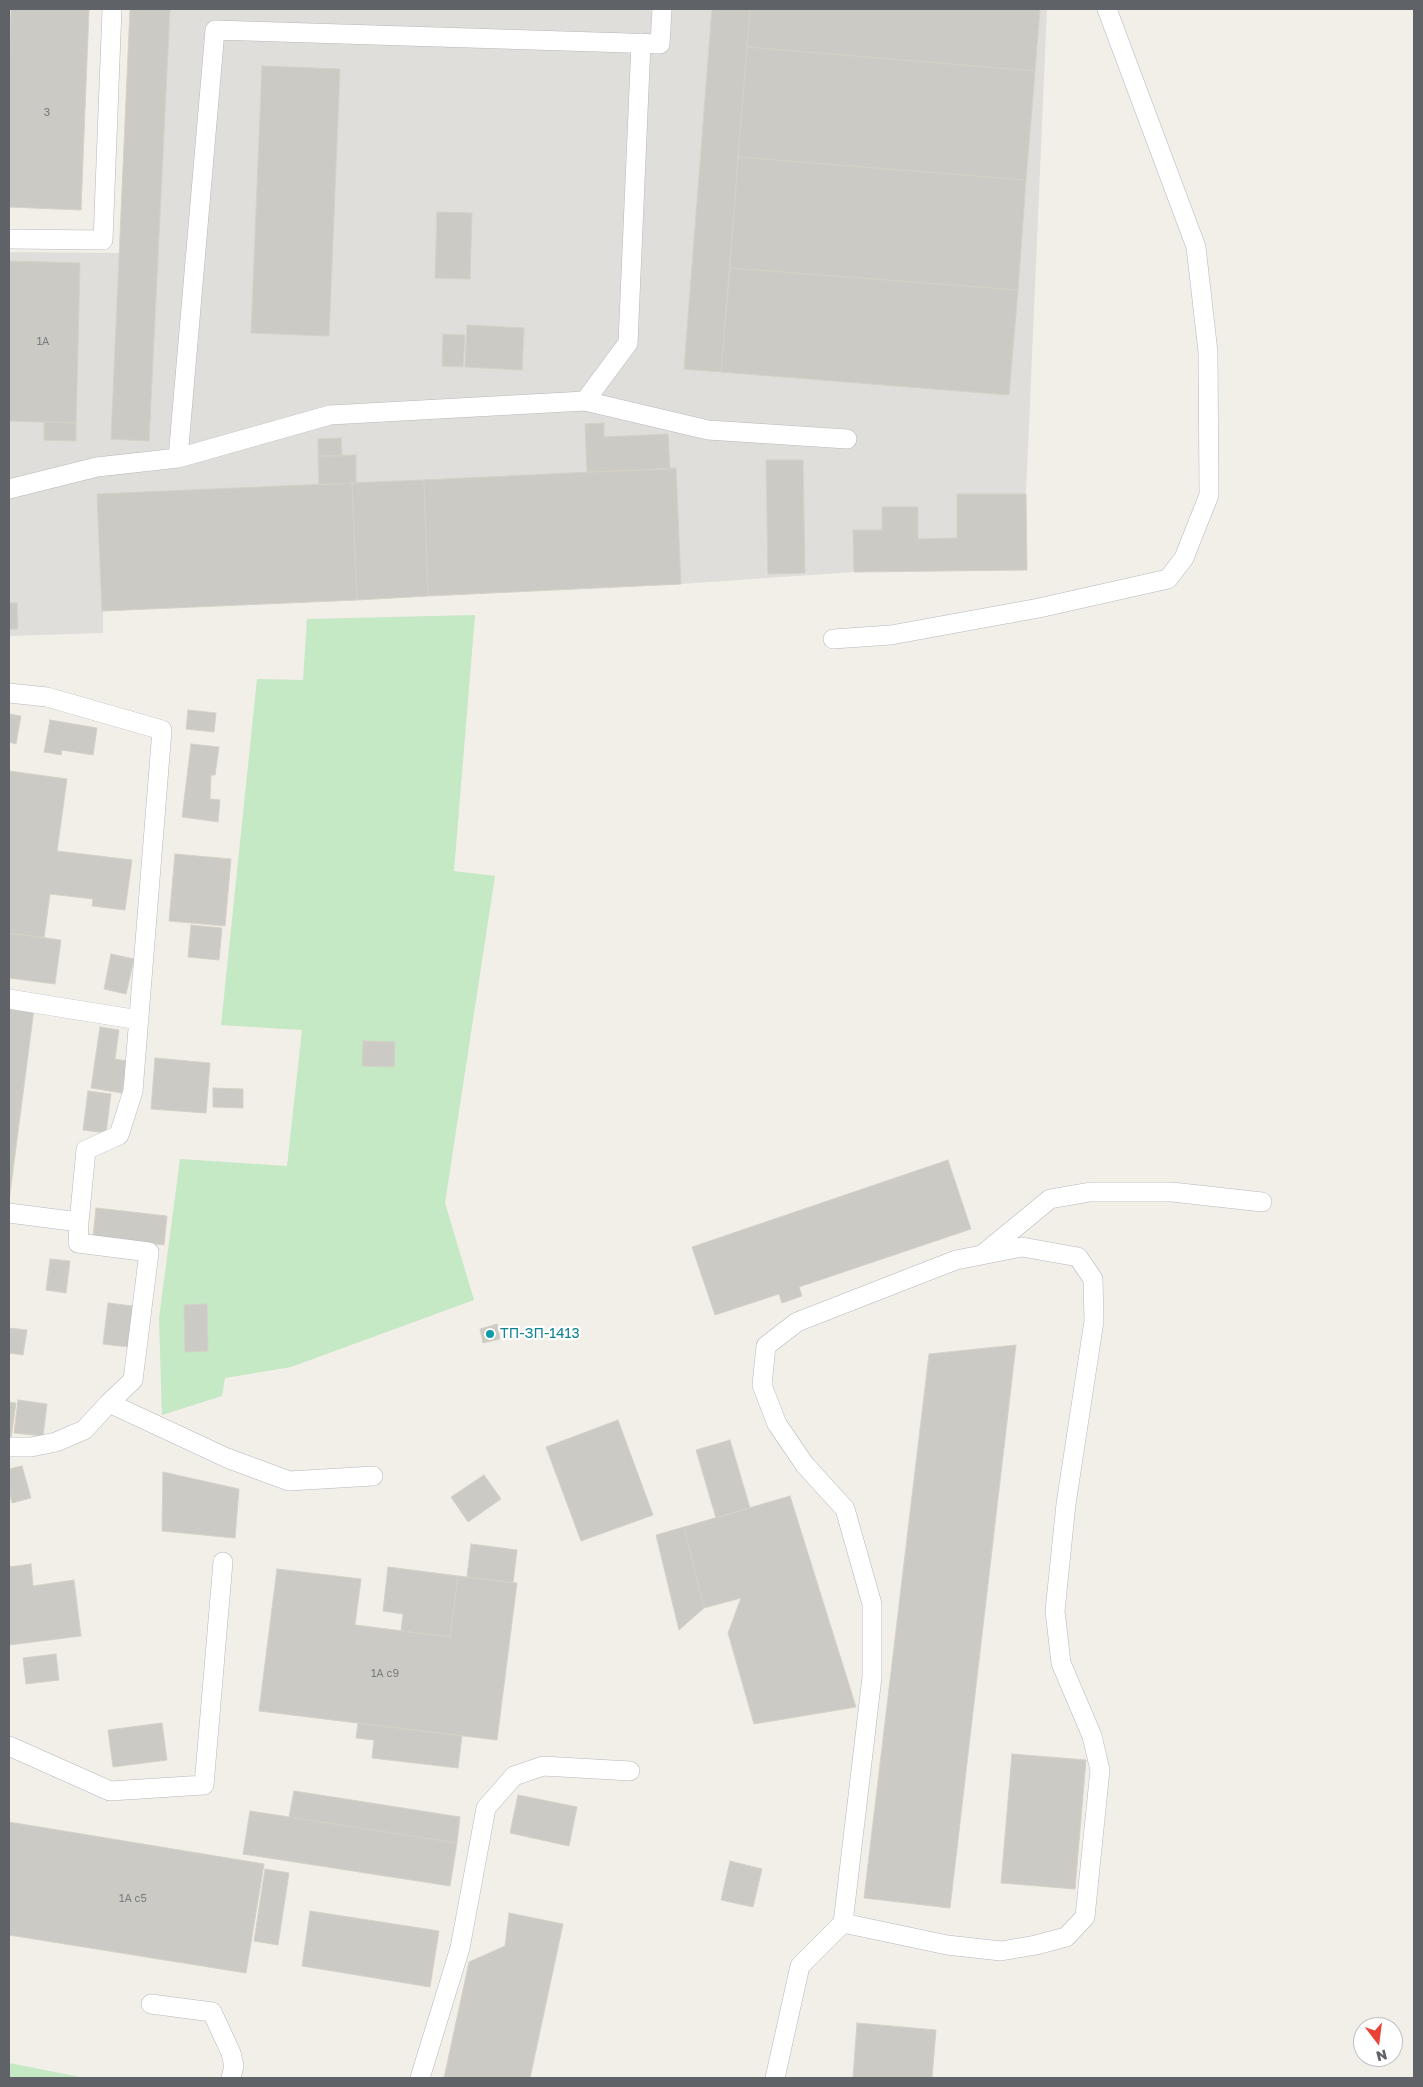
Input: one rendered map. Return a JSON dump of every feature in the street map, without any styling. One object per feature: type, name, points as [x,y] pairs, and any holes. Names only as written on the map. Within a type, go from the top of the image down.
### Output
[{"type":"lane","points":[[9,239],[103,240],[112,9]]},
{"type":"lane","points":[[178,458],[215,30],[660,44],[662,9]]},
{"type":"lane","points":[[833,639],[891,634],[1039,608],[1168,579],[1184,558],[1209,495],[1208,352],[1196,247],[1108,9]]},
{"type":"lane","points":[[585,401],[628,343],[641,43]]},
{"type":"lane","points":[[9,489],[97,467],[178,458],[330,415],[585,401],[708,430],[847,438]]},
{"type":"lane","points":[[9,693],[47,697],[162,730],[133,1091],[119,1135],[86,1150],[78,1243],[149,1252],[133,1380],[84,1430],[63,1439],[31,1447],[9,1447]]},
{"type":"lane","points":[[9,999],[139,1020]]},
{"type":"lane","points":[[982,1255],[1050,1199],[1090,1192],[1172,1192],[1262,1202]]},
{"type":"lane","points":[[9,1213],[79,1222]]},
{"type":"lane","points":[[776,2078],[800,1966],[843,1923],[872,1678],[872,1604],[845,1509],[806,1465],[777,1424],[762,1385],[766,1346],[797,1322],[956,1260],[1022,1248],[1078,1257],[1093,1280],[1094,1321],[1066,1504],[1055,1611],[1061,1663],[1092,1736],[1100,1770],[1085,1917],[1066,1937],[1036,1945],[1001,1951],[947,1945],[843,1923]]},
{"type":"lane","points":[[109,1403],[227,1458],[289,1482],[373,1476]]},
{"type":"lane","points":[[9,1746],[110,1791],[204,1786],[224,1562]]},
{"type":"lane","points":[[420,2078],[460,1948],[486,1808],[514,1776],[543,1766],[630,1771]]},
{"type":"lane","points":[[151,2004],[212,2012],[231,2053],[234,2066],[232,2078]]},
{"type":"shaded area","points":[[130,9],[1047,9],[1026,494],[1027,570],[854,572],[681,584],[103,611],[103,633],[9,636],[9,252],[120,253]]},
{"type":"green space","points":[[475,615],[454,871],[495,876],[445,1203],[474,1300],[291,1367],[225,1378],[222,1396],[162,1415],[159,1318],[180,1159],[287,1166],[302,1030],[221,1025],[257,679],[303,680],[307,619]]},
{"type":"green space","points":[[9,2063],[85,2078],[9,2078]]},
{"type":"building","points":[[11,9],[89,9],[81,210],[9,207]]},
{"type":"building","points":[[130,9],[170,9],[149,441],[111,439]]},
{"type":"building","points":[[712,9],[750,9],[721,372],[684,369]]},
{"type":"building","points":[[750,9],[1040,9],[1035,71],[747,47]]},
{"type":"building","points":[[747,47],[1035,71],[1026,180],[738,157]]},
{"type":"building","points":[[262,66],[340,69],[329,336],[251,333]]},
{"type":"building","points":[[738,157],[1026,180],[1018,290],[730,268]]},
{"type":"building","points":[[437,212],[472,213],[470,279],[435,278]]},
{"type":"building","points":[[9,261],[80,263],[76,423],[9,421]]},
{"type":"building","points":[[730,268],[1018,290],[1009,395],[721,372]]},
{"type":"building","points":[[467,325],[524,328],[522,370],[465,367]]},
{"type":"building","points":[[443,334],[465,335],[463,367],[442,366]]},
{"type":"building","points":[[44,422],[76,423],[76,441],[44,440]]},
{"type":"building","points":[[604,423],[604,437],[668,434],[670,469],[587,472],[585,424]]},
{"type":"building","points":[[341,438],[342,456],[318,456],[318,439]]},
{"type":"building","points":[[356,455],[356,483],[319,485],[318,456]]},
{"type":"building","points":[[766,460],[803,460],[805,573],[768,574]]},
{"type":"building","points":[[676,468],[681,584],[428,596],[424,480]]},
{"type":"building","points":[[424,480],[428,596],[357,600],[352,483]]},
{"type":"building","points":[[352,483],[357,600],[102,611],[97,494]]},
{"type":"building","points":[[957,494],[1026,494],[1027,570],[854,572],[853,530],[882,530],[882,507],[918,507],[918,539],[957,538]]},
{"type":"building","points":[[9,603],[17,603],[18,629],[9,629]]},
{"type":"building","points":[[188,710],[216,713],[214,732],[186,729]]},
{"type":"building","points":[[9,714],[21,716],[16,744],[9,742]]},
{"type":"building","points":[[50,720],[97,728],[93,755],[62,750],[61,755],[44,752]]},
{"type":"building","points":[[191,744],[219,747],[215,775],[211,775],[210,799],[220,800],[218,822],[182,817]]},
{"type":"building","points":[[9,771],[67,779],[57,851],[132,860],[125,910],[92,906],[93,899],[50,894],[44,938],[9,933]]},
{"type":"building","points":[[175,854],[231,859],[225,926],[169,921]]},
{"type":"building","points":[[191,925],[222,928],[219,960],[188,957]]},
{"type":"building","points":[[9,933],[61,940],[55,984],[9,978]]},
{"type":"building","points":[[111,954],[134,959],[126,994],[104,989]]},
{"type":"building","points":[[9,1006],[34,1009],[9,1201]]},
{"type":"building","points":[[100,1027],[119,1030],[115,1059],[127,1061],[122,1093],[91,1088]]},
{"type":"building","points":[[363,1041],[395,1042],[394,1067],[362,1066]]},
{"type":"building","points":[[155,1058],[210,1063],[206,1113],[151,1109]]},
{"type":"building","points":[[213,1088],[243,1089],[243,1108],[213,1107]]},
{"type":"building","points":[[88,1091],[111,1094],[106,1133],[83,1130]]},
{"type":"building","points":[[948,1160],[971,1229],[799,1287],[802,1296],[782,1303],[779,1294],[715,1315],[692,1247]]},
{"type":"building","points":[[96,1208],[167,1216],[164,1245],[93,1237]]},
{"type":"building","points":[[50,1259],[70,1261],[66,1293],[46,1290]]},
{"type":"building","points":[[108,1303],[133,1306],[128,1347],[103,1344]]},
{"type":"building","points":[[207,1304],[208,1351],[185,1352],[184,1305]]},
{"type":"building","name":"ТП-ЗП-1413","points":[[497,1324],[500,1339],[483,1343],[480,1329]]},
{"type":"building","points":[[9,1328],[27,1330],[23,1355],[9,1353]]},
{"type":"building","points":[[1016,1345],[950,1908],[864,1898],[929,1354]]},
{"type":"building","points":[[18,1400],[47,1404],[43,1436],[14,1433]]},
{"type":"building","points":[[9,1402],[16,1403],[11,1439],[9,1438]]},
{"type":"building","points":[[618,1420],[653,1515],[581,1541],[546,1447]]},
{"type":"building","points":[[730,1440],[750,1508],[716,1518],[696,1450]]},
{"type":"building","points":[[22,1466],[31,1498],[12,1503],[9,1491],[9,1469]]},
{"type":"building","points":[[163,1472],[239,1489],[235,1538],[162,1531]]},
{"type":"building","points":[[484,1475],[501,1499],[468,1522],[451,1497]]},
{"type":"building","points":[[790,1496],[856,1707],[754,1724],[728,1633],[741,1598],[704,1608],[684,1527]]},
{"type":"building","points":[[684,1527],[704,1608],[679,1630],[656,1535]]},
{"type":"building","points":[[471,1544],[517,1550],[513,1583],[467,1577]]},
{"type":"building","points":[[31,1564],[33,1586],[74,1580],[81,1636],[9,1645],[9,1567]]},
{"type":"building","points":[[388,1567],[458,1576],[450,1637],[401,1631],[403,1614],[383,1611]]},
{"type":"building","points":[[277,1569],[361,1579],[355,1625],[450,1637],[458,1576],[517,1583],[497,1740],[259,1711]]},
{"type":"building","points":[[56,1654],[59,1680],[26,1684],[23,1658]]},
{"type":"building","points":[[162,1723],[167,1760],[113,1767],[108,1730]]},
{"type":"building","points":[[358,1723],[462,1736],[458,1768],[372,1758],[374,1740],[356,1738]]},
{"type":"building","points":[[1012,1754],[1086,1760],[1075,1889],[1001,1883]]},
{"type":"building","points":[[294,1791],[460,1817],[457,1843],[289,1817]]},
{"type":"building","points":[[518,1795],[577,1807],[569,1846],[510,1833]]},
{"type":"building","points":[[250,1811],[457,1843],[450,1886],[243,1854]]},
{"type":"building","points":[[9,1822],[264,1864],[246,1973],[9,1935]]},
{"type":"building","points":[[730,1861],[762,1869],[753,1907],[721,1900]]},
{"type":"building","points":[[265,1869],[289,1873],[278,1945],[254,1941]]},
{"type":"building","points":[[310,1911],[439,1931],[430,1987],[302,1966]]},
{"type":"building","points":[[509,1913],[563,1924],[530,2078],[444,2078],[469,1962],[505,1946]]},
{"type":"building","points":[[857,2023],[936,2030],[932,2078],[853,2078]]},
{"type":"place","name":"ТП-ЗП-1413","points":[[490,1334]]}]
